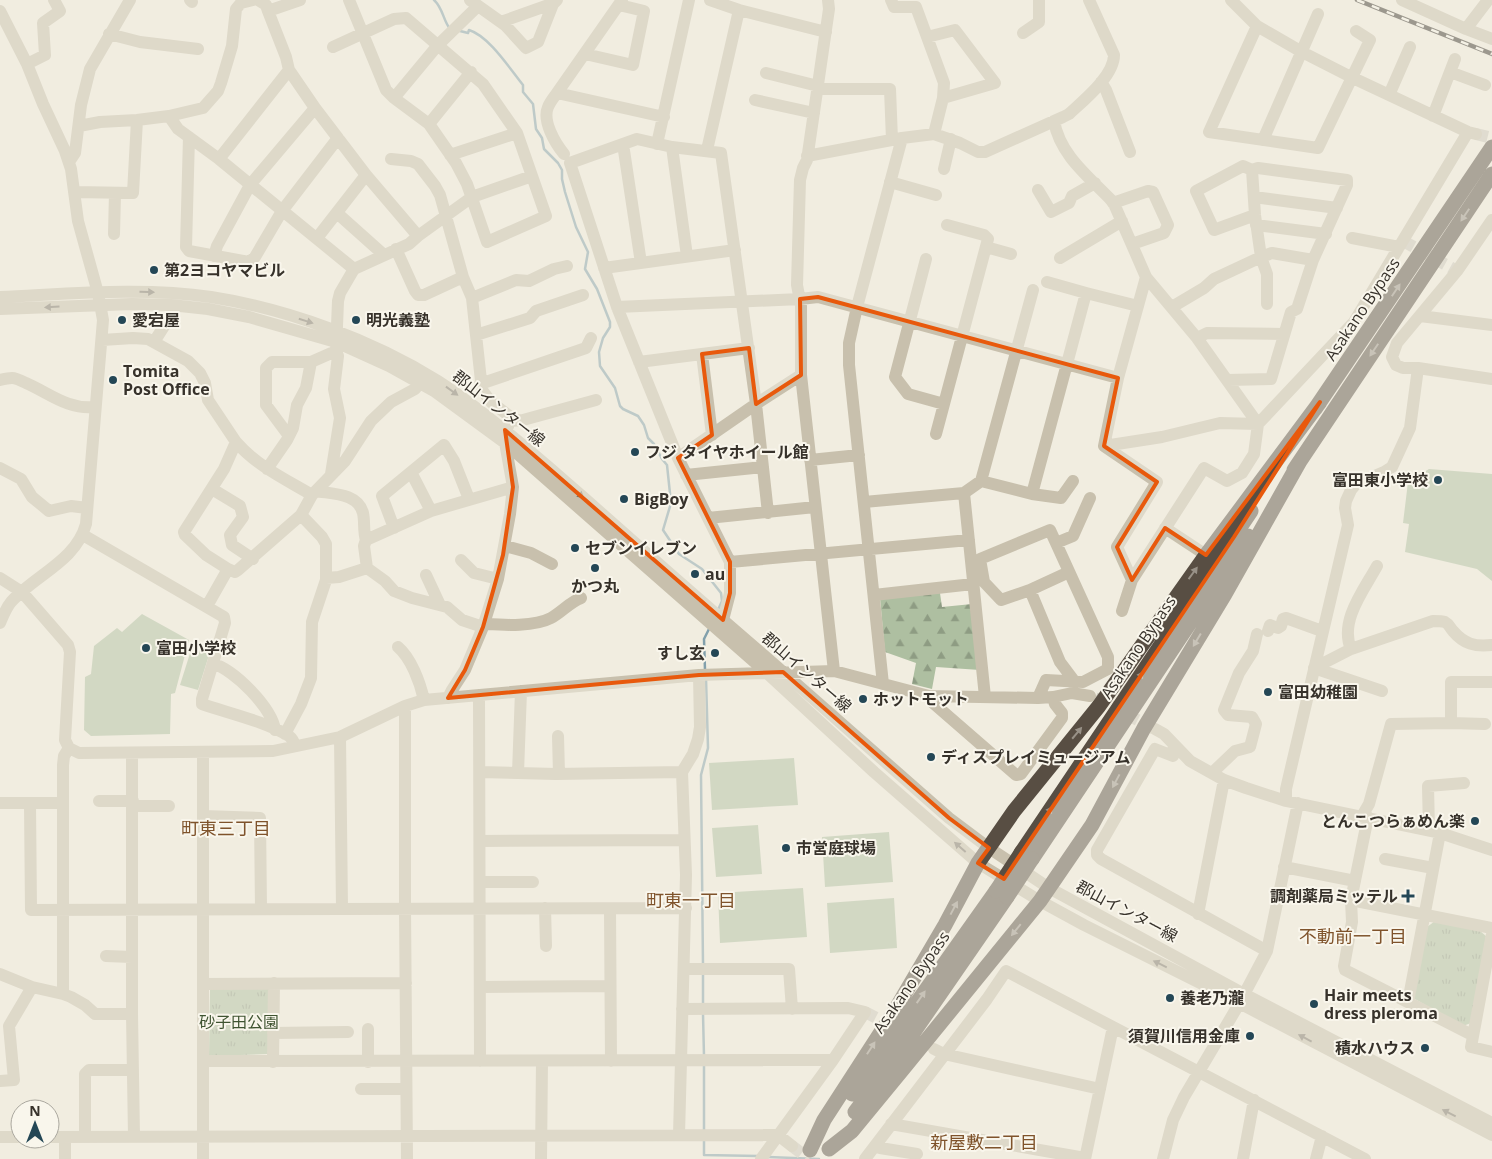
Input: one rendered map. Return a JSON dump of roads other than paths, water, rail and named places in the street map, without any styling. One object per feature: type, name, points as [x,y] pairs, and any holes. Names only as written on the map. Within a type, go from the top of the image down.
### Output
[{"type":"highway","name":"Asakano Bypass","points":[[816,1154],[900,1052],[1320,402],[1492,147]]},
{"type":"highway","name":"Asakano Bypass","points":[[1026,856],[1300,461],[1492,174]]},
{"type":"highway","points":[[816,1154],[824,1120],[894,1012],[945,925],[978,863],[1014,811],[1099,706],[1206,555],[1320,402]]},
{"type":"highway","points":[[816,1154],[852,1131],[1040,901],[1092,825],[1144,728],[1239,569],[1300,461]]},
{"type":"street","points":[[27,64],[45,55],[43,23],[60,11],[54,0]]},
{"type":"street","points":[[68,162],[75,153],[82,99],[90,70],[130,0]]},
{"type":"street","points":[[79,126],[100,122],[169,116],[203,108],[218,91],[232,46],[236,8],[241,3],[253,0]]},
{"type":"street","points":[[258,0],[266,5],[286,57],[289,70],[315,108],[366,175],[418,236]]},
{"type":"street","points":[[268,11],[300,0]]},
{"type":"street","points":[[333,47],[362,34],[394,18],[406,18],[483,84],[517,133],[546,216],[487,242],[463,174],[429,124],[386,90],[362,34],[349,0]]},
{"type":"street","points":[[657,144],[689,0]]},
{"type":"street","points":[[710,0],[739,10],[826,32]]},
{"type":"street","points":[[828,0],[829,9],[808,156],[800,180],[796,285],[800,299],[801,375],[834,671]]},
{"type":"street","points":[[891,0],[894,7],[916,7],[944,83],[943,98],[934,134]]},
{"type":"street","points":[[1023,33],[1038,22],[1039,0]]},
{"type":"street","points":[[808,156],[934,134],[978,152],[985,152],[1069,114],[1101,82],[1113,66],[1114,55],[1089,0]]},
{"type":"street","points":[[1122,611],[1132,580],[1204,468],[1227,481],[1242,473],[1254,454],[1258,424],[1354,322],[1399,247],[1472,133],[1353,78],[1302,52],[1257,26],[1230,0]]},
{"type":"street","points":[[1402,0],[1492,39]]},
{"type":"street","points":[[1466,29],[1488,0]]},
{"type":"street","points":[[394,98],[474,3],[501,22],[526,48],[538,42],[556,2]]},
{"type":"street","points":[[501,22],[556,2]]},
{"type":"street","points":[[564,154],[557,145],[546,118],[547,107],[586,54],[620,2],[644,11],[633,65],[586,54]]},
{"type":"street","points":[[707,150],[739,10]]},
{"type":"street","points":[[0,11],[4,26],[27,64],[68,162],[78,221],[103,320],[83,535],[67,556],[22,592],[9,605],[0,623]]},
{"type":"street","points":[[1263,140],[1318,14]]},
{"type":"street","points":[[1257,26],[1209,132],[1318,148],[1370,40],[1356,31]]},
{"type":"street","points":[[927,37],[955,30],[995,83],[943,98]]},
{"type":"street","points":[[109,34],[140,42],[198,49]]},
{"type":"street","points":[[1389,95],[1410,47]]},
{"type":"street","points":[[1433,116],[1455,59]]},
{"type":"street","points":[[219,159],[289,70]]},
{"type":"street","points":[[429,124],[471,72]]},
{"type":"street","points":[[1450,72],[1485,85]]},
{"type":"street","points":[[766,73],[818,88],[890,89],[897,139],[890,182],[849,343],[849,365],[883,684]]},
{"type":"street","points":[[1101,82],[1106,90],[1130,152]]},
{"type":"street","points":[[557,93],[664,117]]},
{"type":"street","points":[[754,100],[814,113]]},
{"type":"street","points":[[214,256],[229,222],[250,185],[315,108]]},
{"type":"street","points":[[169,116],[178,129],[219,159],[354,268]]},
{"type":"street","points":[[74,192],[133,193],[137,120]]},
{"type":"street","points":[[1054,121],[1061,143],[1072,160],[1113,203],[1146,276],[1197,338],[1258,424]]},
{"type":"street","points":[[450,155],[517,133]]},
{"type":"street","points":[[189,137],[186,247],[189,251],[249,262],[255,257],[282,211],[338,138]]},
{"type":"street","points":[[723,620],[730,593],[730,562],[678,458],[639,362],[617,307],[570,163],[637,139],[672,147],[721,153],[749,348],[768,513]]},
{"type":"street","points":[[944,169],[951,140]]},
{"type":"street","points":[[623,144],[642,263]]},
{"type":"street","points":[[672,147],[687,256]]},
{"type":"street","points":[[392,159],[411,161],[420,166],[437,189],[463,277],[472,298],[480,384],[486,396],[506,413],[508,425],[504,435],[513,487],[505,546],[498,579],[483,626],[465,670],[448,698]]},
{"type":"street","points":[[1228,380],[1271,379],[1291,312],[1297,309],[1313,260],[1326,234],[1347,180],[1258,168],[1252,170],[1243,166],[1196,191],[1214,230],[1255,220],[1326,234]]},
{"type":"street","points":[[1252,170],[1255,220],[1261,257],[1267,274],[1267,304]]},
{"type":"street","points":[[317,238],[366,175]]},
{"type":"street","points":[[331,474],[340,418],[334,389],[338,356],[336,341],[337,308],[340,293],[354,268],[409,244],[472,196],[532,176]]},
{"type":"street","points":[[890,182],[936,195]]},
{"type":"street","points":[[1038,190],[1051,212],[1068,203],[1072,196],[1095,183]]},
{"type":"street","points":[[1113,203],[1148,191],[1153,192],[1168,225],[1164,233],[1132,244]]},
{"type":"street","points":[[114,234],[115,193]]},
{"type":"street","points":[[1254,196],[1337,208]]},
{"type":"street","points":[[337,213],[390,252],[418,295],[424,295],[463,277]]},
{"type":"street","points":[[1492,220],[1457,271],[1397,343],[1392,357],[1393,362],[1403,368],[1418,368],[1492,379]]},
{"type":"street","points":[[1060,258],[1122,221]]},
{"type":"street","points":[[936,434],[988,239],[984,235],[947,224]]},
{"type":"street","points":[[1352,238],[1399,247]]},
{"type":"street","points":[[986,247],[1011,254]]},
{"type":"street","points":[[604,268],[735,250]]},
{"type":"street","points":[[1172,307],[1204,288],[1214,279],[1272,253],[1313,260]]},
{"type":"street","points":[[926,259],[895,377],[908,394],[944,404]]},
{"type":"street","points":[[472,298],[516,280],[529,281],[554,268],[567,266]]},
{"type":"street","points":[[1104,446],[1118,378],[1146,276]]},
{"type":"street","points":[[1047,282],[1138,306]]},
{"type":"street","points":[[864,502],[964,493],[980,481],[1033,290]]},
{"type":"street","points":[[1032,494],[1086,293]]},
{"type":"street","points":[[476,335],[530,318],[536,311],[582,295]]},
{"type":"street","points":[[0,297],[99,299],[208,309],[249,317],[336,341],[420,383],[434,391],[505,443],[768,673],[874,772],[978,863],[1084,925],[1220,993],[1241,999],[1492,1135]]},
{"type":"street","points":[[617,307],[818,297],[1118,378]]},
{"type":"street","points":[[0,309],[99,299]]},
{"type":"street","points":[[1420,316],[1492,325]]},
{"type":"street","points":[[154,342],[168,320]]},
{"type":"street","points":[[1197,338],[1206,333],[1284,334]]},
{"type":"street","points":[[102,340],[138,338],[154,342],[183,356],[197,369],[202,377],[208,400],[236,442],[248,455],[267,469],[314,493],[350,497],[355,500],[363,512],[367,568],[385,581],[394,591],[440,605],[452,610],[462,620],[483,626],[543,622],[552,618],[574,600],[581,598]]},
{"type":"street","points":[[480,384],[586,348],[591,338]]},
{"type":"street","points":[[267,469],[293,428],[297,405],[306,388],[312,362],[336,341]]},
{"type":"street","name":"郡山インター線","points":[[336,341],[394,357],[440,382],[508,425],[814,701],[885,760],[949,818],[989,848],[1049,888],[1241,999],[1492,1123]]},
{"type":"street","points":[[639,362],[749,348]]},
{"type":"street","points":[[702,354],[712,435]]},
{"type":"street","points":[[289,436],[266,405],[266,368],[272,362],[312,362]]},
{"type":"street","points":[[1163,1159],[1173,1120],[1184,1097],[1241,999],[1266,951],[1284,867],[1292,802],[1286,789],[1348,525],[1345,516],[1346,501],[1356,484],[1392,467],[1410,428],[1418,368]]},
{"type":"street","points":[[678,458],[801,375]]},
{"type":"street","points":[[0,380],[14,378],[72,406],[95,407]]},
{"type":"street","points":[[236,442],[226,465],[185,530],[185,534],[206,555],[235,572],[253,559],[301,514],[314,493],[345,461],[371,421],[392,402],[415,389],[420,383]]},
{"type":"street","points":[[508,425],[596,400]]},
{"type":"street","points":[[1104,446],[1162,437],[1220,423],[1258,424]]},
{"type":"street","points":[[394,528],[382,496],[444,445],[454,461],[469,499]]},
{"type":"street","points":[[1104,446],[1157,482],[1117,547],[1132,580]]},
{"type":"street","points":[[810,460],[859,455]]},
{"type":"street","points":[[686,475],[763,467]]},
{"type":"street","points":[[0,468],[21,479],[32,497],[49,511],[71,506],[87,508]]},
{"type":"street","points":[[411,472],[431,511]]},
{"type":"street","points":[[980,481],[1032,494],[1061,498],[1073,481]]},
{"type":"street","points":[[366,540],[431,511],[513,487]]},
{"type":"street","points":[[212,488],[240,506],[243,517],[230,535],[232,545],[253,559]]},
{"type":"street","points":[[964,493],[985,697]]},
{"type":"street","points":[[1056,543],[1073,536],[1090,498]]},
{"type":"street","points":[[708,518],[815,507]]},
{"type":"street","points":[[280,732],[301,704],[311,678],[312,622],[326,578],[326,544],[301,514]]},
{"type":"street","points":[[1165,528],[1206,555]]},
{"type":"street","points":[[1038,698],[1046,680],[1083,682],[1108,669],[1108,657],[1050,530],[980,559],[984,582],[1001,600],[1030,590],[1069,572]]},
{"type":"street","points":[[83,535],[122,560],[224,617],[225,623],[202,704],[280,732],[292,738],[296,746]]},
{"type":"street","points":[[730,562],[968,540]]},
{"type":"street","points":[[505,546],[531,553],[552,564]]},
{"type":"street","points":[[461,560],[474,573],[498,579]]},
{"type":"street","points":[[1350,649],[1347,641],[1349,619],[1376,566]]},
{"type":"street","points":[[326,578],[339,577],[367,568]]},
{"type":"street","points":[[207,606],[228,569]]},
{"type":"street","points":[[426,575],[440,605]]},
{"type":"street","points":[[0,578],[22,592],[68,645],[70,652],[65,740],[69,748],[79,753],[273,751],[340,737],[405,706],[424,700],[699,675],[834,671],[929,696],[1038,698],[1053,697],[1072,692],[1090,696]]},
{"type":"street","points":[[874,595],[973,584]]},
{"type":"street","points":[[1030,590],[1060,662],[1075,682]]},
{"type":"street","points":[[1212,773],[1235,751],[1250,747],[1256,724],[1252,717],[1228,715],[1224,710],[1239,673],[1263,633],[1270,626],[1278,628],[1281,626],[1283,619],[1286,618],[1322,631]]},
{"type":"street","points":[[1314,668],[1350,649],[1433,621],[1448,624],[1460,639],[1466,643],[1475,646],[1492,645]]},
{"type":"street","points":[[398,647],[404,652],[422,690],[424,700]]},
{"type":"street","points":[[213,664],[238,679],[251,692],[262,704],[280,732]]},
{"type":"street","points":[[1314,668],[1382,691]]},
{"type":"street","points":[[679,1135],[686,908],[682,772],[696,747],[698,739],[700,727],[699,675]]},
{"type":"street","points":[[1451,723],[1451,682],[1492,682]]},
{"type":"street","points":[[518,773],[521,691]]},
{"type":"street","points":[[479,695],[480,1061]]},
{"type":"street","points":[[929,696],[932,702],[1016,775],[1021,774],[1062,718],[1062,713],[1055,704],[1053,697]]},
{"type":"street","points":[[405,706],[407,1159]]},
{"type":"street","points":[[1472,1035],[1345,970],[1344,966],[1352,922],[1351,900],[1365,817],[1391,724],[1485,724]]},
{"type":"street","points":[[1155,729],[1164,734],[1190,761],[1224,780],[1292,802],[1434,831],[1492,850]]},
{"type":"street","points":[[558,736],[559,774]]},
{"type":"street","points":[[340,737],[342,908]]},
{"type":"street","points":[[1174,745],[1173,756],[1155,748],[1097,850],[1098,855],[1101,859],[1266,951]]},
{"type":"street","points":[[63,994],[64,761],[69,748]]},
{"type":"street","points":[[132,753],[134,1136]]},
{"type":"street","points":[[203,753],[203,1159]]},
{"type":"street","points":[[480,772],[559,774],[682,772]]},
{"type":"street","points":[[1198,914],[1224,780]]},
{"type":"street","points":[[1408,1002],[1433,868],[1434,831],[1428,786],[1464,783]]},
{"type":"street","points":[[99,801],[169,806]]},
{"type":"street","points":[[0,803],[63,803]]},
{"type":"street","points":[[30,804],[31,910],[686,908]]},
{"type":"street","points":[[203,816],[260,818],[261,909]]},
{"type":"street","points":[[480,841],[684,840]]},
{"type":"street","points":[[1385,859],[1433,868]]},
{"type":"street","points":[[1284,867],[1355,881]]},
{"type":"street","points":[[480,882],[533,882]]},
{"type":"street","points":[[1351,900],[1492,928]]},
{"type":"street","points":[[545,908],[546,946]]},
{"type":"street","points":[[610,909],[611,1061]]},
{"type":"street","points":[[1492,934],[1472,1035],[1472,1048],[1492,1052]]},
{"type":"street","points":[[106,956],[132,956]]},
{"type":"street","points":[[684,969],[789,968],[792,1009]]},
{"type":"street","points":[[865,1159],[891,1124],[939,1051],[987,999],[1006,971],[1365,1159]]},
{"type":"street","points":[[0,974],[32,987],[63,994],[85,1005],[95,1014],[132,1014]]},
{"type":"street","points":[[273,1062],[274,983]]},
{"type":"street","points":[[204,984],[406,983]]},
{"type":"street","points":[[480,987],[610,986]]},
{"type":"street","points":[[0,1081],[14,1080],[9,1026],[32,987]]},
{"type":"street","points":[[682,1009],[854,1008],[865,1012],[833,1060],[761,1159]]},
{"type":"street","points":[[891,1124],[1085,1159],[1113,1027]]},
{"type":"street","points":[[368,1029],[368,1062]]},
{"type":"street","points":[[273,1033],[348,1032]]},
{"type":"street","points":[[939,1051],[1100,1089]]},
{"type":"street","points":[[203,1061],[833,1060]]},
{"type":"street","points":[[541,1159],[542,1061]]},
{"type":"street","points":[[85,1137],[85,1074],[89,1070],[133,1070]]},
{"type":"street","points":[[361,1089],[406,1089]]},
{"type":"street","points":[[1243,1159],[1254,1100]]},
{"type":"street","points":[[60,1137],[778,1136],[792,1146]]},
{"type":"street","points":[[1316,1159],[1322,1136]]},
{"type":"street","points":[[64,1159],[65,1137]]},
{"type":"street","points":[[876,1145],[880,1148],[916,1154]]},
{"type":"waterway","points":[[434,0],[450,29]]},
{"type":"waterway","points":[[460,31],[468,33],[469,30],[477,33],[484,39],[523,85],[523,92],[533,104],[536,129],[542,138],[544,149],[558,163],[562,170],[565,192],[576,227],[588,252],[585,269],[597,289],[610,322],[610,327],[603,338],[599,352],[600,366],[615,388],[620,406],[638,416],[644,425],[648,438],[667,465],[671,503],[663,530],[679,554],[702,569],[721,593],[722,601],[718,610]]},
{"type":"waterway","points":[[705,670],[704,639],[709,629]]},
{"type":"waterway","points":[[703,966],[701,775],[708,748],[706,678]]},
{"type":"waterway","points":[[703,974],[703,1006]]},
{"type":"waterway","points":[[703,1014],[704,1056]]},
{"type":"waterway","points":[[704,1064],[704,1131]]},
{"type":"waterway","points":[[704,1139],[704,1155],[758,1156]]},
{"type":"waterway","points":[[768,1157],[819,1159]]},
{"type":"tunnel","points":[[1476,134],[1492,138]]},
{"type":"tunnel","points":[[1403,241],[1457,271]]},
{"type":"tunnel","points":[[1095,698],[1155,729]]},
{"type":"tunnel","points":[[865,1012],[894,1027]]},
{"type":"tunnel","points":[[792,1146],[809,1159]]},
{"type":"railway","points":[[1357,0],[1492,54]]},
{"type":"place","name":"第2ヨコヤマビル","points":[[154,270]]},
{"type":"place","name":"愛宕屋","points":[[122,320]]},
{"type":"place","name":"明光義塾","points":[[356,320]]},
{"type":"place","name":"Tomita Post Office","points":[[113,380]]},
{"type":"place","name":"フジ タイヤホイール館","points":[[635,452]]},
{"type":"place","name":"富田東小学校","points":[[1438,480]]},
{"type":"place","name":"BigBoy","points":[[624,499]]},
{"type":"place","name":"セブンイレブン","points":[[575,548]]},
{"type":"place","name":"かつ丸","points":[[595,568]]},
{"type":"place","name":"au","points":[[695,574]]},
{"type":"place","name":"富田小学校","points":[[146,648]]},
{"type":"place","name":"すし玄","points":[[715,653]]},
{"type":"place","name":"富田幼稚園","points":[[1268,692]]},
{"type":"place","name":"ホットモット","points":[[863,699]]},
{"type":"place","name":"ディスプレイミュージアム","points":[[931,757]]},
{"type":"place","name":"とんこつらぁめん楽","points":[[1475,821]]},
{"type":"place","name":"市営庭球場","points":[[786,848]]},
{"type":"place","name":"調剤薬局ミッテル","points":[[1408,896]]},
{"type":"place","name":"養老乃瀧","points":[[1170,998]]},
{"type":"place","name":"Hair meets dress pleroma","points":[[1314,1004]]},
{"type":"place","name":"須賀川信用金庫","points":[[1250,1036]]},
{"type":"place","name":"積水ハウス","points":[[1425,1048]]},
{"type":"district","name":"町東三丁目","points":[[226,829]]},
{"type":"district","name":"町東一丁目","points":[[691,901]]},
{"type":"district","name":"不動前一丁目","points":[[1353,937]]},
{"type":"district","name":"新屋敷二丁目","points":[[984,1143]]},
{"type":"park label","name":"砂子田公園","points":[[239,1022]]}]
